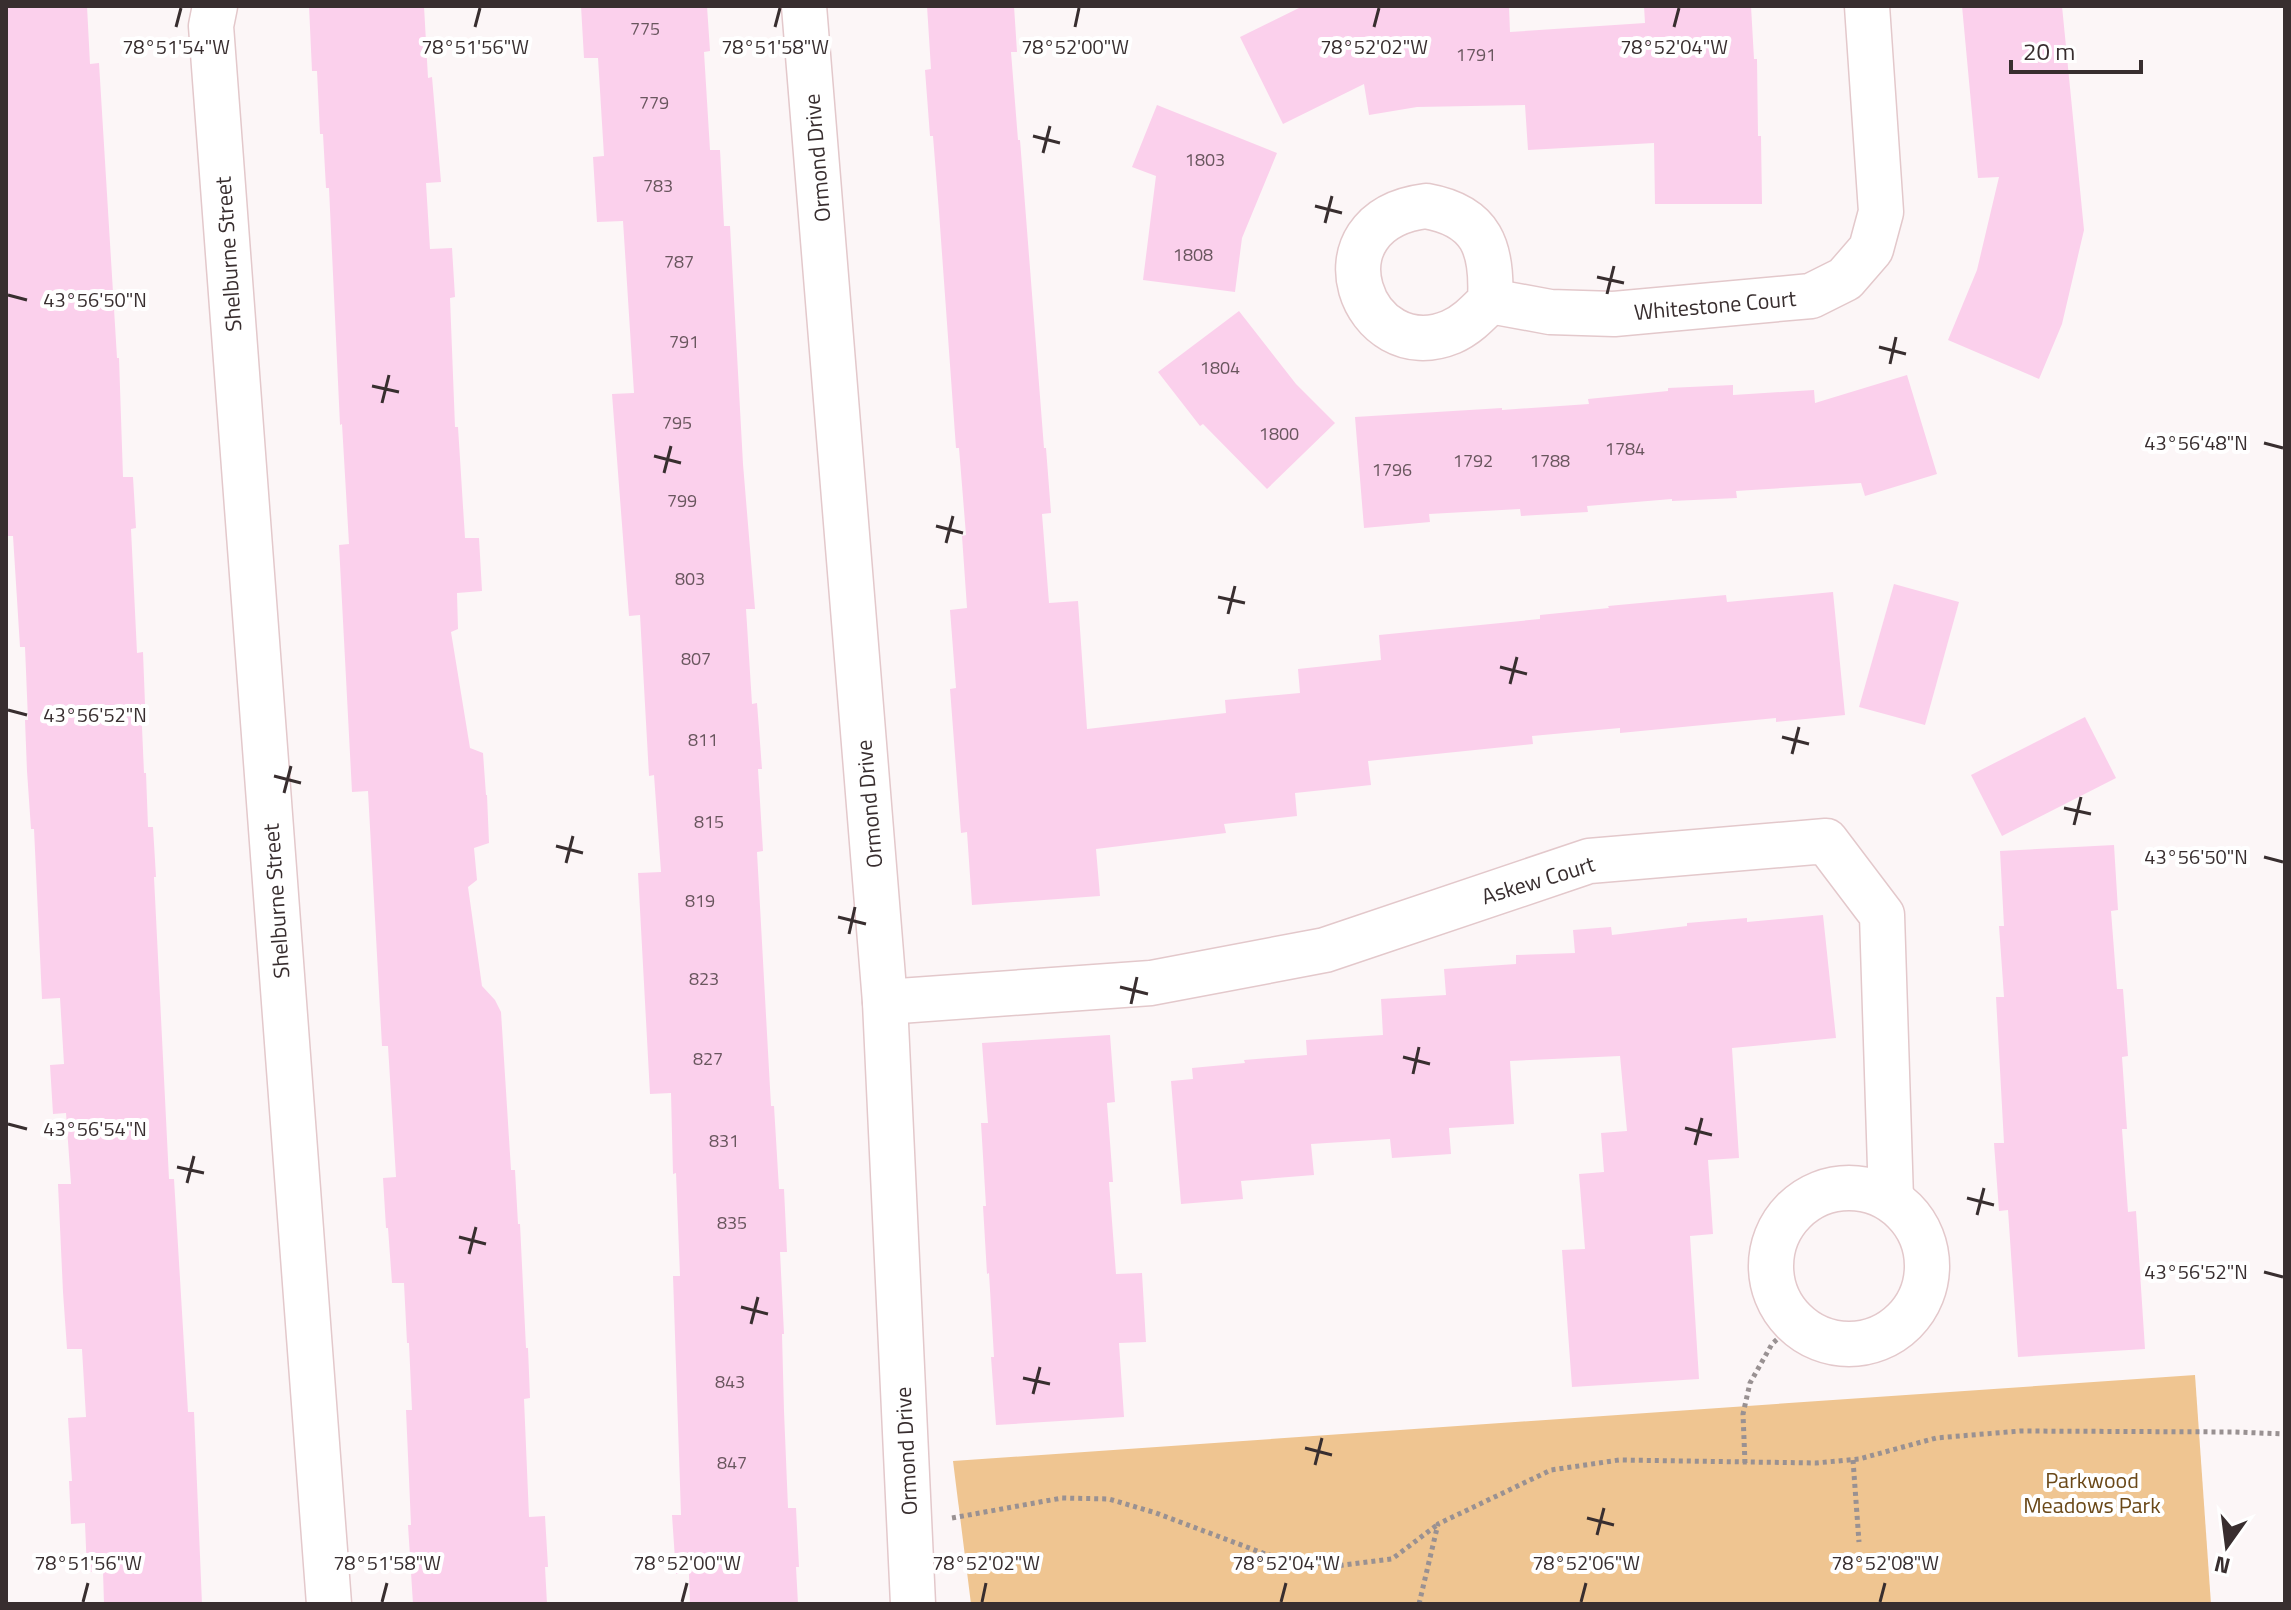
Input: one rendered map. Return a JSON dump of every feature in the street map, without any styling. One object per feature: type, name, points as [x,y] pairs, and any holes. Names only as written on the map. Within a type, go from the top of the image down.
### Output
[{"type":"street","name":"Shelburne Street","points":[[215,6],[211,26],[329,1604]]},
{"type":"street","name":"Ormond Drive","points":[[804,6],[885,1002],[913,1604]]},
{"type":"street","name":"Whitestone Court","points":[[1490,301],[1550,312],[1614,314],[1811,296],[1845,279],[1871,249],[1881,212],[1867,6]]},
{"type":"street","name":"Askew Court","points":[[885,1002],[1151,983],[1325,950],[1589,861],[1826,841],[1882,915],[1891,1199]]},
{"type":"street","points":[[1841,1188],[1867,1189],[1891,1199],[1910,1216],[1923,1240],[1928,1265],[1924,1291],[1912,1314],[1892,1332],[1868,1342],[1842,1345],[1817,1338],[1795,1323],[1779,1303],[1771,1279],[1771,1253],[1779,1228],[1795,1208],[1817,1194],[1841,1188]]},
{"type":"path","points":[[1745,1463],[1743,1414],[1750,1383],[1772,1344],[1795,1323]]},
{"type":"path","points":[[948,1518],[1062,1498],[1109,1499],[1156,1513],[1268,1555],[1335,1566],[1392,1559],[1438,1524],[1551,1470],[1619,1460],[1816,1463],[1853,1460],[1936,1438],[2020,1431],[2285,1434]]},
{"type":"path","points":[[1853,1460],[1859,1542]]},
{"type":"path","points":[[1419,1604],[1438,1524]]},
{"type":"green space","name":"Parkwood Meadows Park","points":[[2195,1375],[2211,1604],[971,1604],[953,1461]]},
{"type":"building","points":[[6,6],[87,6],[90,64],[99,63],[119,358],[123,477],[133,477],[136,528],[131,529],[137,653],[143,652],[145,704],[141,704],[144,773],[148,827],[153,827],[169,1179],[174,1179],[188,1412],[194,1412],[202,1604],[104,1604],[103,1571],[87,1572],[85,1523],[71,1524],[68,1418],[86,1417],[82,1349],[67,1349],[63,1292],[58,1184],[71,1184],[66,1113],[53,1114],[50,1065],[64,1064],[60,998],[42,999],[34,829],[31,829],[27,771],[25,647],[20,647],[13,536],[8,536],[6,508]]},
{"type":"building","points":[[309,6],[424,6],[428,78],[432,77],[441,182],[426,183],[430,249],[452,248],[455,297],[450,298],[455,427],[458,427],[465,538],[479,538],[482,591],[457,593],[458,629],[451,632],[470,748],[483,753],[487,795],[489,843],[474,848],[477,880],[468,887],[482,986],[501,1012],[511,1170],[515,1170],[528,1348],[530,1398],[524,1399],[529,1517],[545,1516],[547,1604],[413,1604],[406,1410],[412,1410],[409,1343],[404,1283],[392,1283],[386,1228],[383,1178],[396,1177],[388,1046],[382,1046],[368,791],[352,792],[339,545],[349,544],[329,188],[326,188],[323,134],[320,134],[317,71],[312,71]]},
{"type":"building","points":[[581,6],[707,6],[710,51],[704,52],[710,150],[720,150],[724,226],[730,226],[743,464],[755,609],[746,609],[752,704],[757,703],[762,769],[758,769],[763,851],[757,852],[771,1106],[774,1106],[779,1189],[784,1189],[787,1252],[780,1252],[784,1411],[788,1508],[796,1508],[798,1604],[690,1604],[689,1574],[676,1574],[672,1515],[681,1515],[673,1276],[680,1276],[676,1173],[673,1174],[671,1093],[650,1094],[638,873],[661,872],[654,775],[649,776],[640,615],[629,616],[612,394],[634,393],[623,221],[597,222],[593,157],[604,156],[598,58],[584,58]]},
{"type":"building","points":[[927,6],[1014,6],[1017,52],[1011,52],[1051,513],[1042,514],[1049,603],[1078,601],[1087,729],[1226,713],[1225,700],[1300,693],[1298,669],[1381,660],[1379,635],[1540,619],[1540,615],[1608,606],[1726,595],[1727,602],[1833,592],[1845,715],[1776,722],[1776,718],[1620,733],[1620,728],[1532,736],[1533,744],[1368,761],[1371,785],[1295,793],[1297,816],[1224,824],[1226,833],[1096,849],[1100,896],[972,905],[967,832],[961,833],[950,689],[956,688],[950,610],[967,608],[962,536],[966,535],[925,70],[931,69]]},
{"type":"building","points":[[1303,6],[1509,6],[1510,32],[1645,23],[1644,6],[1751,6],[1754,59],[1757,59],[1762,204],[1655,204],[1654,143],[1528,150],[1525,105],[1417,107],[1369,115],[1364,84],[1283,124],[1240,37]]},
{"type":"building","points":[[1962,6],[2062,6],[2084,230],[2062,324],[2039,379],[1948,340],[1977,270],[1999,177],[1978,178]]},
{"type":"building","points":[[1157,105],[1277,153],[1242,238],[1235,292],[1143,280],[1156,176],[1132,167]]},
{"type":"building","points":[[1239,311],[1296,384],[1335,423],[1267,489],[1203,424],[1200,426],[1158,372]]},
{"type":"building","points":[[1907,375],[1937,474],[1865,496],[1861,483],[1736,491],[1737,498],[1672,499],[1587,506],[1588,512],[1521,516],[1520,509],[1429,514],[1430,522],[1364,528],[1355,417],[1589,404],[1588,399],[1668,391],[1668,388],[1733,385],[1733,395],[1814,390],[1815,403]]},
{"type":"building","points":[[1894,584],[1959,602],[1925,725],[1859,707]]},
{"type":"building","points":[[2085,717],[2116,778],[2002,836],[1971,775]]},
{"type":"building","points":[[2114,845],[2118,910],[2111,911],[2117,989],[2123,989],[2128,1056],[2122,1057],[2127,1129],[2122,1129],[2128,1212],[2136,1211],[2145,1349],[2018,1357],[2008,1210],[1999,1211],[1994,1143],[2004,1143],[1996,997],[2004,997],[1999,926],[2004,926],[2000,851]]},
{"type":"building","points":[[1823,915],[1836,1038],[1732,1048],[1739,1158],[1708,1160],[1713,1234],[1690,1236],[1699,1379],[1572,1387],[1562,1250],[1585,1249],[1579,1174],[1604,1172],[1601,1133],[1627,1131],[1620,1056],[1510,1061],[1514,1124],[1449,1128],[1451,1154],[1392,1158],[1390,1139],[1311,1144],[1314,1175],[1241,1181],[1243,1199],[1181,1204],[1171,1081],[1193,1079],[1192,1068],[1307,1055],[1306,1040],[1383,1035],[1381,999],[1446,995],[1444,969],[1516,964],[1516,955],[1575,953],[1573,930],[1611,927],[1612,935],[1687,926],[1687,923],[1747,918],[1747,922]]},
{"type":"building","points":[[1110,1035],[1115,1102],[1107,1103],[1116,1274],[1142,1273],[1146,1342],[1119,1343],[1124,1417],[996,1425],[983,1206],[986,1206],[981,1123],[988,1123],[982,1043]]}]
